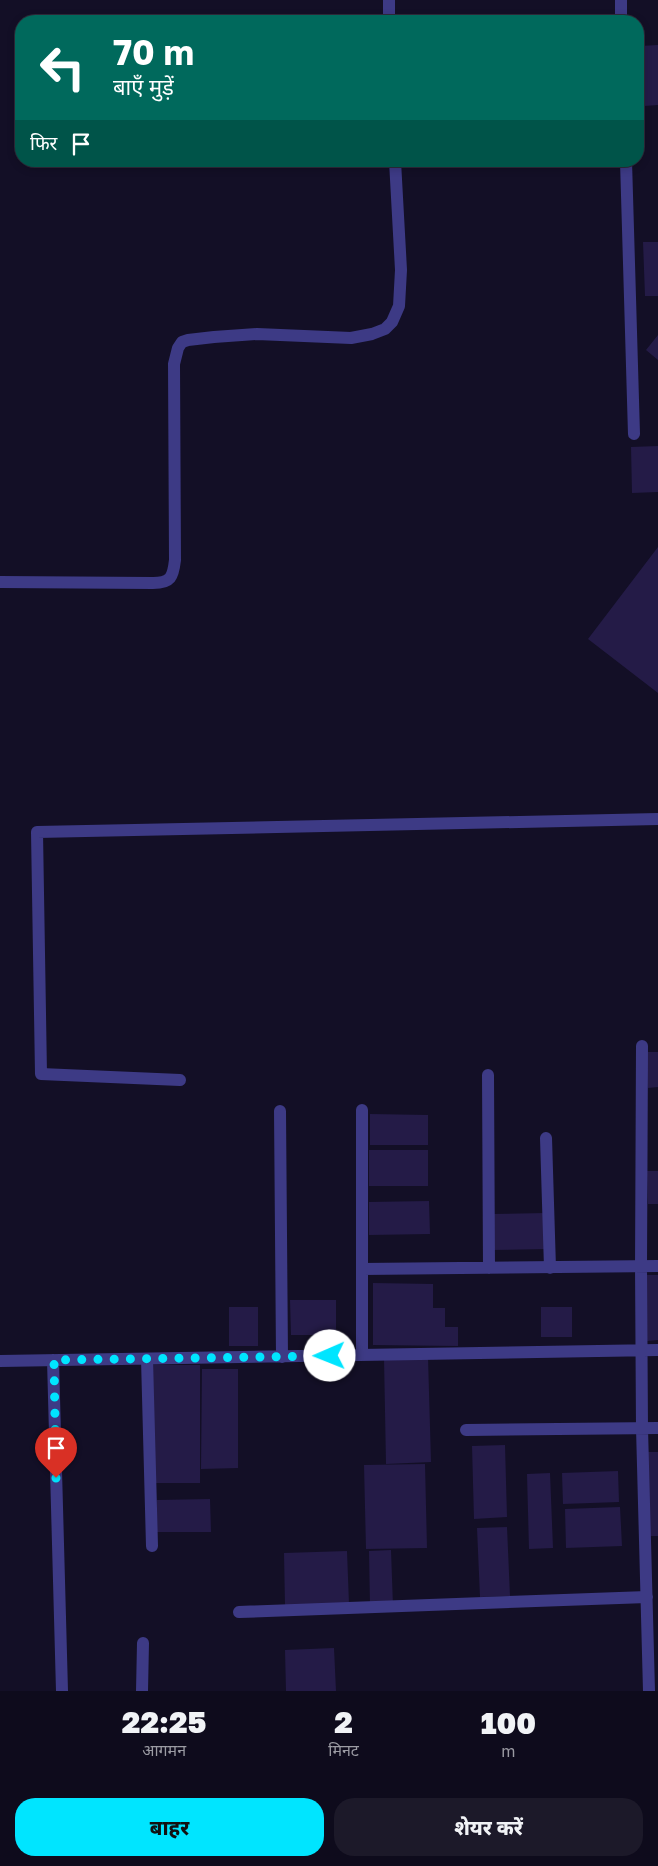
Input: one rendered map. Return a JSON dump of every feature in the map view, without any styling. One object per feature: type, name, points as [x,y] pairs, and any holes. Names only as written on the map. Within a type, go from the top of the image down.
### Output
[{"type":"street","points":[[389,0],[390,15]]},
{"type":"street","points":[[621,0],[622,15]]},
{"type":"street","points":[[0,582],[161,583],[172,577],[175,560],[174,364],[178,348],[182,342],[188,340],[214,337],[257,334],[351,338],[372,334],[385,329],[392,322],[399,306],[401,270],[395,167]]},
{"type":"street","points":[[626,167],[634,434]]},
{"type":"street","points":[[180,1080],[41,1074],[37,832],[658,819]]},
{"type":"street","points":[[642,1046],[642,1428],[646,1597],[652,1610],[649,1691]]},
{"type":"street","points":[[488,1075],[489,1268]]},
{"type":"street","points":[[362,1110],[362,1355]]},
{"type":"street","points":[[280,1111],[282,1356]]},
{"type":"street","points":[[546,1138],[550,1268]]},
{"type":"street","points":[[362,1269],[658,1266]]},
{"type":"street","points":[[0,1361],[658,1350]]},
{"type":"street","points":[[147,1359],[152,1546]]},
{"type":"street","points":[[54,1360],[62,1691]]},
{"type":"street","points":[[466,1430],[658,1428]]},
{"type":"street","points":[[239,1612],[646,1597]]},
{"type":"street","points":[[142,1691],[143,1642]]},
{"type":"building","points":[[658,45],[658,105],[644,106],[644,46]]},
{"type":"building","points":[[643,242],[658,242],[658,296],[645,296]]},
{"type":"building","points":[[658,335],[658,360],[646,350]]},
{"type":"building","points":[[658,446],[658,492],[632,493],[631,447]]},
{"type":"building","points":[[658,547],[658,693],[588,639]]},
{"type":"building","points":[[646,1052],[658,1052],[658,1087],[648,1088]]},
{"type":"building","points":[[370,1114],[428,1115],[428,1145],[370,1145]]},
{"type":"building","points":[[369,1150],[428,1150],[428,1186],[369,1186]]},
{"type":"building","points":[[647,1171],[658,1171],[658,1204],[648,1204]]},
{"type":"building","points":[[429,1201],[430,1234],[369,1235],[369,1202]]},
{"type":"building","points":[[546,1213],[547,1249],[491,1250],[490,1214]]},
{"type":"building","points":[[646,1275],[658,1275],[658,1340],[647,1341]]},
{"type":"building","points":[[373,1283],[433,1284],[433,1308],[445,1308],[445,1327],[458,1327],[458,1346],[373,1345]]},
{"type":"building","points":[[290,1300],[336,1300],[336,1335],[291,1335]]},
{"type":"building","points":[[229,1307],[258,1307],[258,1346],[229,1346]]},
{"type":"building","points":[[541,1307],[572,1307],[572,1337],[541,1337]]},
{"type":"building","points":[[428,1357],[431,1462],[386,1464],[384,1358]]},
{"type":"building","points":[[151,1365],[200,1365],[200,1483],[151,1483]]},
{"type":"building","points":[[202,1369],[238,1369],[238,1468],[201,1469]]},
{"type":"building","points":[[505,1445],[507,1517],[474,1519],[472,1446]]},
{"type":"building","points":[[647,1452],[658,1452],[658,1536],[647,1536]]},
{"type":"building","points":[[425,1464],[427,1548],[366,1549],[364,1465]]},
{"type":"building","points":[[618,1471],[619,1502],[563,1504],[562,1473]]},
{"type":"building","points":[[550,1473],[553,1548],[529,1549],[527,1474]]},
{"type":"building","points":[[210,1499],[211,1532],[157,1532],[157,1500]]},
{"type":"building","points":[[620,1507],[622,1546],[566,1548],[565,1509]]},
{"type":"building","points":[[507,1527],[510,1596],[480,1597],[477,1528]]},
{"type":"building","points":[[391,1550],[393,1606],[370,1606],[369,1551]]},
{"type":"building","points":[[347,1551],[349,1604],[285,1606],[284,1553]]},
{"type":"building","points":[[334,1648],[336,1691],[286,1691],[285,1650]]},
{"type":"route","points":[[56,1478],[54,1360],[330,1356]]}]
